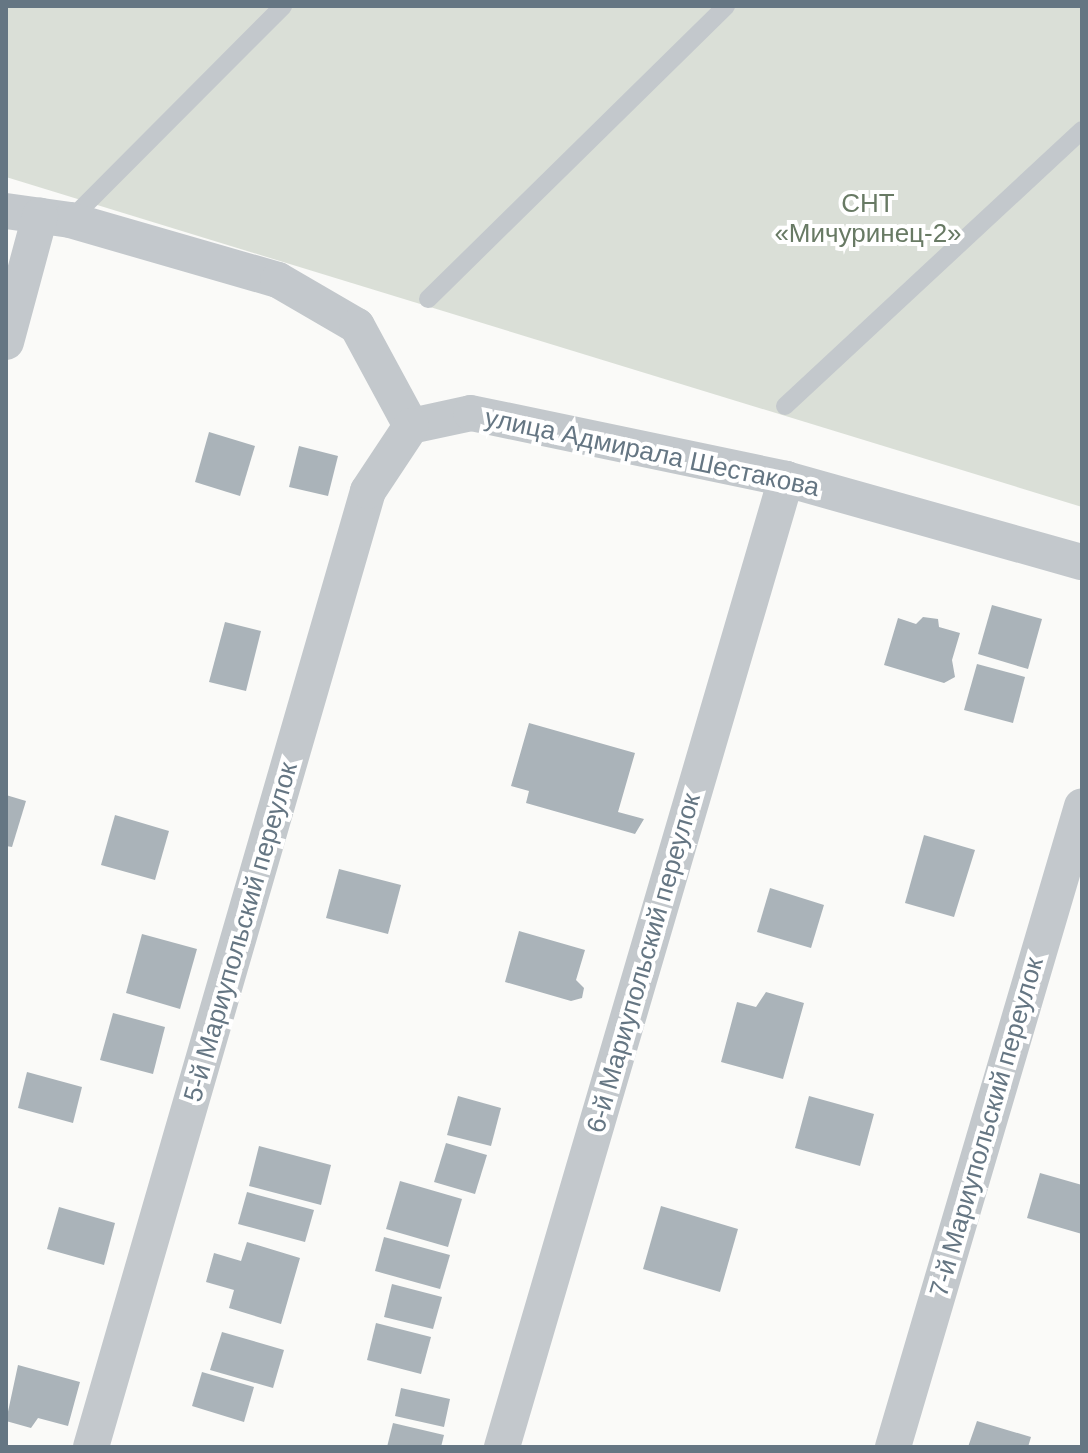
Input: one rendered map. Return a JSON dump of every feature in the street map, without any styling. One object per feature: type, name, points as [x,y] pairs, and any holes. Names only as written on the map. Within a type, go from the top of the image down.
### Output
[{"type":"street","points":[[6,342],[39,216],[278,280],[357,326],[411,426]]},
{"type":"street","name":"улица Адмирала Шестакова","points":[[411,426],[471,413],[786,479],[1082,562]]},
{"type":"street","name":"5-й Мариупольский переулок","points":[[91,1447],[368,491],[411,426]]},
{"type":"street","name":"6-й Мариупольский переулок","points":[[502,1447],[786,479]]},
{"type":"street","name":"7-й Мариупольский переулок","points":[[893,1447],[1082,806]]},
{"type":"lane","points":[[39,216],[283,6]]},
{"type":"lane","points":[[428,299],[726,6]]},
{"type":"lane","points":[[785,406],[1082,130]]},
{"type":"green space","name":"СНТ «Мичуринец-2»","points":[[6,6],[1082,6],[1082,507],[6,177]]},
{"type":"building","points":[[209,432],[255,446],[240,496],[195,482]]},
{"type":"building","points":[[299,446],[338,456],[328,496],[289,487]]},
{"type":"building","points":[[992,605],[1042,619],[1028,669],[978,654]]},
{"type":"building","points":[[923,617],[938,619],[939,627],[960,633],[952,660],[955,677],[944,683],[884,665],[898,618],[916,624]]},
{"type":"building","points":[[225,622],[261,631],[246,691],[209,682]]},
{"type":"building","points":[[977,664],[1025,677],[1013,723],[964,710]]},
{"type":"building","points":[[529,723],[635,753],[618,812],[644,819],[635,834],[526,803],[529,791],[511,786]]},
{"type":"building","points":[[6,795],[26,801],[12,847],[6,846]]},
{"type":"building","points":[[115,815],[169,831],[155,880],[101,865]]},
{"type":"building","points":[[924,835],[975,850],[954,917],[905,903]]},
{"type":"building","points":[[339,869],[401,885],[388,934],[326,918]]},
{"type":"building","points":[[770,888],[824,905],[811,948],[757,932]]},
{"type":"building","points":[[519,931],[585,950],[576,980],[584,988],[582,998],[571,1001],[505,982]]},
{"type":"building","points":[[142,934],[197,949],[180,1009],[126,993]]},
{"type":"building","points":[[766,992],[804,1003],[783,1079],[721,1062],[737,1002],[756,1007]]},
{"type":"building","points":[[113,1013],[165,1027],[153,1074],[100,1060]]},
{"type":"building","points":[[27,1072],[82,1087],[73,1123],[18,1108]]},
{"type":"building","points":[[458,1096],[501,1108],[491,1146],[447,1135]]},
{"type":"building","points":[[809,1096],[874,1114],[860,1166],[795,1148]]},
{"type":"building","points":[[446,1143],[487,1155],[475,1194],[434,1182]]},
{"type":"building","points":[[259,1146],[331,1165],[321,1205],[249,1186]]},
{"type":"building","points":[[1040,1173],[1082,1185],[1082,1234],[1027,1218]]},
{"type":"building","points":[[400,1181],[462,1199],[448,1247],[386,1229]]},
{"type":"building","points":[[247,1192],[314,1210],[305,1242],[238,1224]]},
{"type":"building","points":[[661,1206],[738,1229],[720,1292],[643,1269]]},
{"type":"building","points":[[59,1207],[115,1223],[104,1265],[47,1249]]},
{"type":"building","points":[[384,1237],[450,1255],[440,1289],[375,1271]]},
{"type":"building","points":[[247,1242],[300,1258],[281,1324],[229,1308],[234,1290],[206,1282],[214,1253],[241,1261]]},
{"type":"building","points":[[392,1284],[442,1297],[433,1329],[384,1317]]},
{"type":"building","points":[[376,1323],[431,1337],[421,1374],[367,1360]]},
{"type":"building","points":[[222,1332],[284,1350],[273,1388],[210,1370]]},
{"type":"building","points":[[18,1365],[80,1382],[68,1426],[38,1418],[31,1428],[6,1421]]},
{"type":"building","points":[[202,1372],[254,1387],[244,1422],[192,1406]]},
{"type":"building","points":[[401,1388],[450,1399],[444,1427],[395,1416]]},
{"type":"building","points":[[977,1421],[1031,1437],[1028,1447],[968,1447]]},
{"type":"building","points":[[393,1423],[444,1435],[441,1447],[387,1447]]}]
